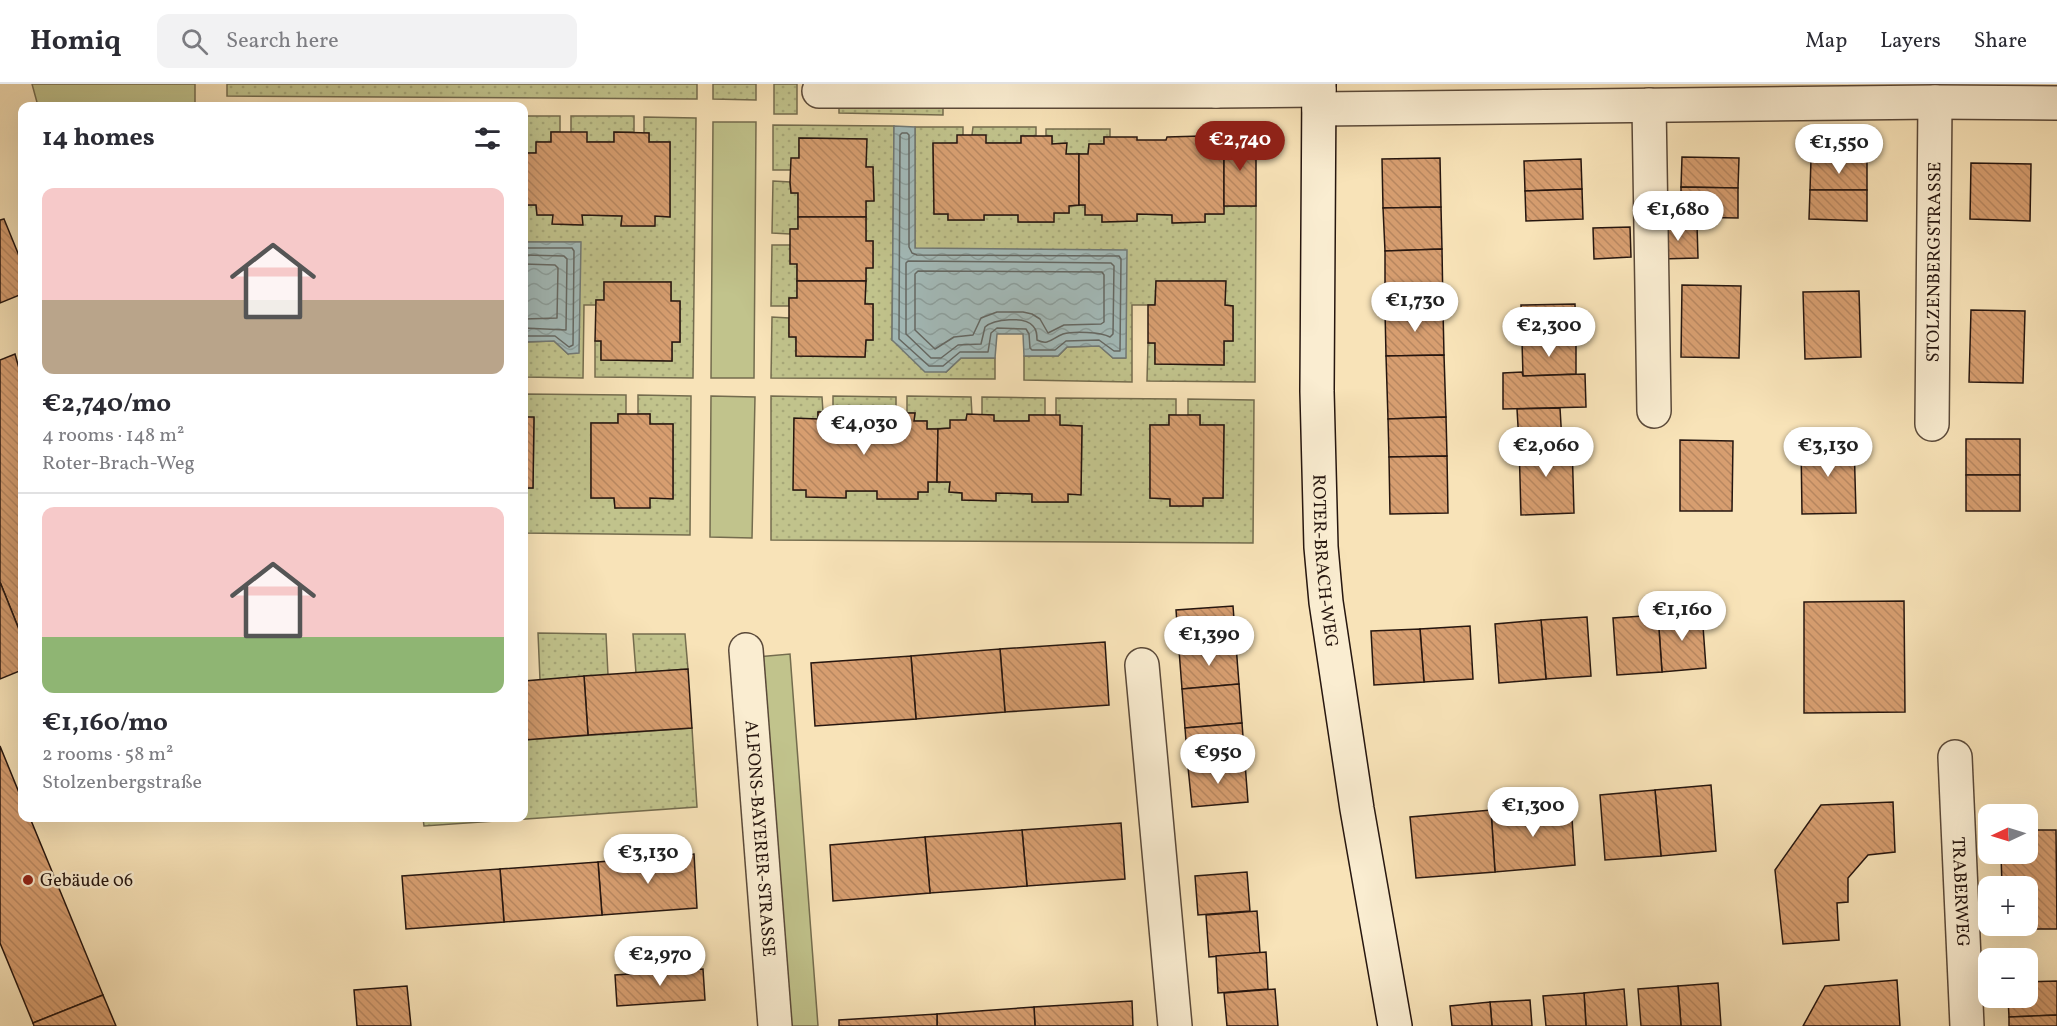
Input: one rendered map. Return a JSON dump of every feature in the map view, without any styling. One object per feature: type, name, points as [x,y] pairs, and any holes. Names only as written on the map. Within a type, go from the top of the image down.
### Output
[{"type":"street","points":[[819,91],[1216,88],[1319,94],[1649,105],[2057,103]]},
{"type":"street","name":"ROTER-BRACH-WEG","points":[[1319,94],[1317,391],[1322,558],[1326,602],[1357,809],[1395,1026]]},
{"type":"street","name":"STOLZENBERGSTRASSE","points":[[1932,424],[1935,102]]},
{"type":"street","points":[[1649,105],[1654,411]]},
{"type":"street","name":"ALFONS-BAYERER-STRASSE","points":[[746,650],[775,1026]]},
{"type":"street","points":[[1142,665],[1175,1026]]},
{"type":"street","name":"TRABERWEG","points":[[1955,757],[1967,1026]]},
{"type":"green space","points":[[32,84],[195,84],[195,102],[37,102]]},
{"type":"green space","points":[[227,84],[697,84],[697,99],[227,96]]},
{"type":"green space","points":[[713,84],[756,84],[756,100],[713,99]]},
{"type":"green space","points":[[774,84],[797,84],[797,114],[774,114]]},
{"type":"green space","points":[[839,106],[943,107],[943,115],[839,113]]},
{"type":"green space","points":[[528,116],[560,116],[560,132],[551,132],[551,142],[537,142],[536,153],[528,153]]},
{"type":"green space","points":[[571,116],[634,116],[634,132],[614,132],[614,142],[587,142],[571,132]]},
{"type":"green space","points":[[644,117],[696,118],[693,378],[595,377],[595,341],[601,341],[601,360],[672,361],[672,342],[680,342],[680,302],[671,301],[671,282],[604,282],[604,300],[596,300],[596,305],[584,305],[583,378],[528,377],[528,342],[554,341],[568,354],[580,242],[528,242],[528,205],[536,205],[537,215],[553,215],[553,224],[582,225],[582,215],[622,216],[621,225],[654,226],[655,216],[670,217],[670,142],[649,142],[649,133],[644,133]]},
{"type":"green space","points":[[713,122],[756,122],[754,378],[711,378]]},
{"type":"green space","points":[[773,125],[894,126],[892,340],[946,372],[961,358],[995,358],[995,379],[771,378],[772,317],[789,318],[789,336],[796,337],[796,356],[865,357],[866,340],[873,340],[873,304],[865,304],[866,268],[873,267],[873,241],[866,241],[866,201],[874,200],[873,167],[866,167],[866,139],[799,138],[799,158],[791,170],[773,170]]},
{"type":"green space","points":[[915,127],[963,127],[963,135],[957,143],[933,144],[934,214],[948,214],[948,220],[984,220],[984,215],[1018,215],[1019,222],[1053,222],[1054,213],[1069,213],[1069,206],[1085,205],[1102,215],[1102,222],[1137,221],[1137,214],[1172,215],[1173,223],[1205,222],[1205,214],[1223,214],[1224,206],[1256,206],[1255,382],[1147,381],[1148,343],[1155,343],[1155,364],[1224,365],[1224,341],[1233,341],[1233,306],[1225,305],[1225,281],[1156,281],[1155,305],[1132,305],[1132,382],[1024,380],[1024,356],[1058,356],[1067,347],[1100,346],[1113,358],[1126,358],[915,248]]},
{"type":"green space","points":[[973,127],[1036,127],[1036,136],[1021,136],[1021,143],[986,143],[972,135]]},
{"type":"green space","points":[[1046,129],[1110,129],[1110,137],[1104,137],[1104,144],[1089,144],[1088,154],[1066,154],[1066,143],[1052,144],[1052,136],[1046,136]]},
{"type":"green space","points":[[773,181],[790,182],[791,193],[798,193],[798,229],[791,229],[790,234],[772,233]]},
{"type":"green space","points":[[772,245],[790,245],[797,264],[797,298],[789,298],[789,306],[771,306]]},
{"type":"green space","points":[[528,394],[626,395],[626,414],[618,414],[618,423],[591,423],[591,498],[614,498],[615,508],[650,498],[673,498],[673,424],[650,424],[650,414],[638,414],[638,395],[691,396],[690,535],[528,533],[528,488],[533,488],[534,418],[528,417]]},
{"type":"green space","points":[[711,396],[755,397],[752,538],[710,537]]},
{"type":"green space","points":[[771,396],[822,397],[823,412],[818,412],[818,419],[794,419],[794,490],[846,497],[846,491],[877,491],[878,499],[917,499],[918,492],[928,492],[928,482],[950,482],[949,492],[962,493],[962,500],[995,500],[996,493],[1032,494],[1032,502],[1068,502],[1068,494],[1081,494],[1082,426],[1060,425],[1056,415],[1056,398],[1176,399],[1176,415],[1169,415],[1169,425],[1150,425],[1150,498],[1170,499],[1170,506],[1202,506],[1203,498],[1223,498],[1224,425],[1200,425],[1200,415],[1188,415],[1188,399],[1254,400],[1253,543],[771,540]]},
{"type":"green space","points":[[833,396],[896,397],[896,413],[880,413],[880,420],[851,419],[850,412],[833,412]]},
{"type":"green space","points":[[907,396],[971,397],[972,415],[967,415],[966,420],[950,428],[927,429],[927,421],[914,421],[915,413],[907,413]]},
{"type":"green space","points":[[982,397],[1045,398],[1045,415],[1029,415],[1029,421],[994,421],[993,415],[982,415]]},
{"type":"green space","points":[[538,633],[606,634],[608,675],[540,680]]},
{"type":"green space","points":[[633,634],[685,634],[688,669],[636,673]]},
{"type":"green space","points":[[790,654],[818,1026],[782,1026],[755,657]]},
{"type":"green space","points":[[692,728],[697,807],[528,819],[528,740]]},
{"type":"green space","points":[[424,822],[481,822],[424,826]]},
{"type":"water","points":[[894,126],[915,127],[915,248],[1127,250],[1126,358],[1113,358],[1099,346],[1067,347],[1058,356],[1024,356],[1023,334],[997,334],[995,358],[961,358],[946,372],[925,372],[892,340]]},
{"type":"water","points":[[528,242],[581,242],[579,353],[568,354],[554,341],[528,342]]},
{"type":"building","points":[[551,132],[587,132],[587,142],[614,142],[614,132],[649,133],[649,142],[670,142],[670,217],[655,216],[655,226],[621,226],[622,216],[582,215],[583,225],[552,224],[553,215],[537,215],[536,205],[528,205],[528,153],[536,153],[536,142],[551,142]]},
{"type":"building","points":[[957,135],[986,135],[986,143],[1021,143],[1021,136],[1052,136],[1052,144],[1067,143],[1066,154],[1079,154],[1079,205],[1069,206],[1069,213],[1054,213],[1054,222],[1018,222],[1018,215],[984,215],[984,220],[948,220],[948,214],[934,214],[933,143],[957,143]]},
{"type":"building","points":[[1201,136],[1201,144],[1224,144],[1224,214],[1205,214],[1205,222],[1172,223],[1172,215],[1137,214],[1137,221],[1102,222],[1102,215],[1085,215],[1085,205],[1079,205],[1079,154],[1088,154],[1089,144],[1104,144],[1104,137],[1166,140],[1167,137]]},
{"type":"building","points":[[1224,137],[1256,137],[1256,206],[1224,206]]},
{"type":"building","points":[[799,138],[867,139],[866,167],[873,167],[874,201],[866,201],[866,217],[798,217],[798,193],[791,193],[790,182],[791,158],[799,158]]},
{"type":"building","points":[[1682,157],[1739,158],[1738,188],[1681,187]]},
{"type":"building","points":[[1440,158],[1441,207],[1383,208],[1382,159]]},
{"type":"building","points":[[1581,159],[1582,189],[1525,191],[1524,161]]},
{"type":"building","points":[[1811,159],[1867,160],[1867,190],[1810,190]]},
{"type":"building","points":[[1971,163],[2031,164],[2030,221],[1970,219]]},
{"type":"building","points":[[1681,187],[1738,188],[1738,218],[1681,217]]},
{"type":"building","points":[[1582,189],[1583,219],[1526,221],[1525,191]]},
{"type":"building","points":[[1810,190],[1867,190],[1867,221],[1809,219]]},
{"type":"building","points":[[1441,207],[1442,249],[1385,251],[1383,208]]},
{"type":"building","points":[[798,217],[866,217],[866,241],[873,241],[873,268],[866,268],[866,281],[797,281],[797,264],[790,264],[790,229],[798,229]]},
{"type":"building","points":[[4,219],[18,253],[18,296],[0,303],[0,220]]},
{"type":"building","points":[[1697,224],[1698,258],[1660,259],[1659,225]]},
{"type":"building","points":[[1630,227],[1631,257],[1594,259],[1593,228]]},
{"type":"building","points":[[1442,249],[1443,309],[1385,310],[1385,251]]},
{"type":"building","points":[[797,281],[866,281],[865,304],[873,304],[873,340],[866,340],[865,357],[796,356],[796,337],[789,337],[789,298],[797,298]]},
{"type":"building","points":[[1156,281],[1226,281],[1225,305],[1233,306],[1233,341],[1224,341],[1224,365],[1155,364],[1155,343],[1148,343],[1148,305],[1155,305]]},
{"type":"building","points":[[604,282],[671,282],[671,301],[680,301],[680,342],[672,342],[672,361],[601,360],[601,341],[595,341],[596,300],[604,300]]},
{"type":"building","points":[[1682,285],[1741,286],[1739,358],[1681,357]]},
{"type":"building","points":[[1859,291],[1861,357],[1805,359],[1803,292]]},
{"type":"building","points":[[1575,304],[1576,340],[1522,341],[1521,305]]},
{"type":"building","points":[[1443,309],[1444,355],[1386,356],[1385,310]]},
{"type":"building","points":[[1971,310],[2025,311],[2023,383],[1969,382]]},
{"type":"building","points":[[1576,340],[1576,374],[1523,376],[1522,341]]},
{"type":"building","points":[[15,354],[18,365],[18,627],[0,582],[0,360]]},
{"type":"building","points":[[1444,355],[1446,417],[1388,419],[1386,356]]},
{"type":"building","points":[[1522,372],[1523,376],[1585,374],[1586,407],[1503,409],[1503,373]]},
{"type":"building","points":[[1560,408],[1562,442],[1519,443],[1517,409]]},
{"type":"building","points":[[818,412],[851,412],[851,419],[880,420],[880,413],[915,413],[914,421],[927,421],[927,429],[938,429],[937,482],[928,482],[928,492],[918,492],[918,499],[877,499],[877,491],[846,491],[846,498],[806,497],[806,490],[793,490],[794,418],[818,419]]},
{"type":"building","points":[[618,414],[650,414],[650,424],[673,424],[673,499],[650,498],[650,508],[615,508],[614,498],[591,498],[591,423],[618,423]]},
{"type":"building","points":[[967,414],[994,415],[994,421],[1029,421],[1029,415],[1060,415],[1060,425],[1082,426],[1081,495],[1068,494],[1068,502],[1032,502],[1032,494],[996,493],[996,501],[962,500],[962,493],[949,492],[950,482],[937,482],[938,429],[950,428],[950,420],[966,420]]},
{"type":"building","points":[[1169,415],[1200,415],[1200,425],[1224,425],[1223,498],[1203,498],[1203,506],[1170,506],[1170,499],[1150,498],[1150,425],[1169,425]]},
{"type":"building","points":[[528,417],[534,417],[533,488],[528,488]]},
{"type":"building","points":[[1446,417],[1447,456],[1389,457],[1388,419]]},
{"type":"building","points":[[1966,439],[2020,439],[2020,475],[1966,475]]},
{"type":"building","points":[[1680,440],[1733,441],[1732,511],[1680,511]]},
{"type":"building","points":[[1854,441],[1856,513],[1802,514],[1801,442]]},
{"type":"building","points":[[1572,442],[1574,513],[1521,515],[1519,443]]},
{"type":"building","points":[[1447,456],[1448,513],[1390,514],[1389,457]]},
{"type":"building","points":[[1966,475],[2020,475],[2020,511],[1966,511]]},
{"type":"building","points":[[0,582],[18,627],[18,672],[0,679]]},
{"type":"building","points":[[1904,601],[1905,712],[1804,713],[1804,602]]},
{"type":"building","points":[[1233,606],[1236,645],[1179,650],[1176,610]]},
{"type":"building","points":[[1702,612],[1706,668],[1662,672],[1658,615]]},
{"type":"building","points":[[1658,615],[1662,672],[1617,675],[1613,618]]},
{"type":"building","points":[[1587,617],[1591,676],[1546,679],[1541,620]]},
{"type":"building","points":[[1541,620],[1546,679],[1499,683],[1495,624]]},
{"type":"building","points":[[1470,626],[1473,679],[1424,682],[1420,629]]},
{"type":"building","points":[[1420,629],[1424,682],[1374,685],[1371,631]]},
{"type":"building","points":[[1105,642],[1109,705],[1005,712],[1000,649]]},
{"type":"building","points":[[1236,645],[1239,684],[1182,689],[1179,650]]},
{"type":"building","points":[[1000,649],[1005,712],[916,719],[911,656]]},
{"type":"building","points":[[911,656],[916,719],[815,726],[811,663]]},
{"type":"building","points":[[688,669],[692,728],[588,735],[584,676]]},
{"type":"building","points":[[584,676],[588,735],[528,740],[528,681]]},
{"type":"building","points":[[1239,684],[1242,723],[1185,728],[1182,689]]},
{"type":"building","points":[[1242,723],[1245,763],[1188,767],[1185,728]]},
{"type":"building","name":"Gebäude 06","points":[[0,746],[18,790],[18,822],[32,822],[103,995],[33,1023],[0,943]]},
{"type":"building","points":[[1245,763],[1248,802],[1192,807],[1188,767]]},
{"type":"building","points":[[1711,785],[1716,851],[1661,856],[1655,790]]},
{"type":"building","points":[[1655,790],[1661,856],[1605,860],[1600,795]]},
{"type":"building","points":[[1893,802],[1895,852],[1868,855],[1848,878],[1848,902],[1837,903],[1839,940],[1783,944],[1775,870],[1821,805]]},
{"type":"building","points":[[1571,803],[1575,865],[1495,872],[1491,810]]},
{"type":"building","points":[[1491,810],[1495,872],[1416,878],[1410,817]]},
{"type":"building","points":[[1121,823],[1125,879],[1027,886],[1022,830]]},
{"type":"building","points":[[1022,830],[1027,886],[930,893],[925,837]]},
{"type":"building","points":[[2038,830],[2056,830],[2057,929],[2038,929],[2038,876],[2002,876],[2001,864],[2038,864]]},
{"type":"building","points":[[925,837],[930,893],[833,901],[830,845]]},
{"type":"building","points":[[694,854],[697,908],[602,915],[598,862]]},
{"type":"building","points":[[598,862],[602,915],[504,922],[500,869]]},
{"type":"building","points":[[500,869],[504,922],[406,929],[402,876]]},
{"type":"building","points":[[1247,872],[1250,911],[1198,915],[1195,876]]},
{"type":"building","points":[[1257,911],[1260,953],[1209,957],[1206,915]]},
{"type":"building","points":[[1266,952],[1268,989],[1218,993],[1216,956]]},
{"type":"building","points":[[703,969],[705,1000],[617,1006],[615,975]]},
{"type":"building","points":[[1897,980],[1900,1026],[1803,1026],[1825,986]]},
{"type":"building","points":[[2057,981],[2057,1015],[2009,1017],[2009,1008],[2038,1008],[2038,982]]},
{"type":"building","points":[[1718,983],[1721,1026],[1681,1026],[1678,986]]},
{"type":"building","points":[[407,986],[411,1026],[357,1026],[354,990]]},
{"type":"building","points":[[1678,986],[1681,1026],[1641,1026],[1638,989]]},
{"type":"building","points":[[1275,989],[1278,1026],[1227,1026],[1224,993]]},
{"type":"building","points":[[1624,989],[1627,1026],[1586,1026],[1584,993]]},
{"type":"building","points":[[1584,993],[1586,1026],[1546,1026],[1543,996]]},
{"type":"building","points":[[103,995],[116,1026],[34,1026],[33,1023]]},
{"type":"building","points":[[1530,1000],[1532,1026],[1492,1026],[1490,1002]]},
{"type":"building","points":[[1132,1001],[1133,1026],[1035,1026],[1034,1007]]},
{"type":"building","points":[[1490,1002],[1492,1026],[1452,1026],[1450,1006]]},
{"type":"building","points":[[1034,1007],[1035,1026],[937,1026],[937,1014]]},
{"type":"building","points":[[937,1014],[937,1026],[839,1026],[839,1020]]},
{"type":"building","points":[[2057,1015],[2057,1026],[2009,1026],[2009,1017]]},
{"type":"place","name":"Gebäude 06","points":[[28,880]]}]
